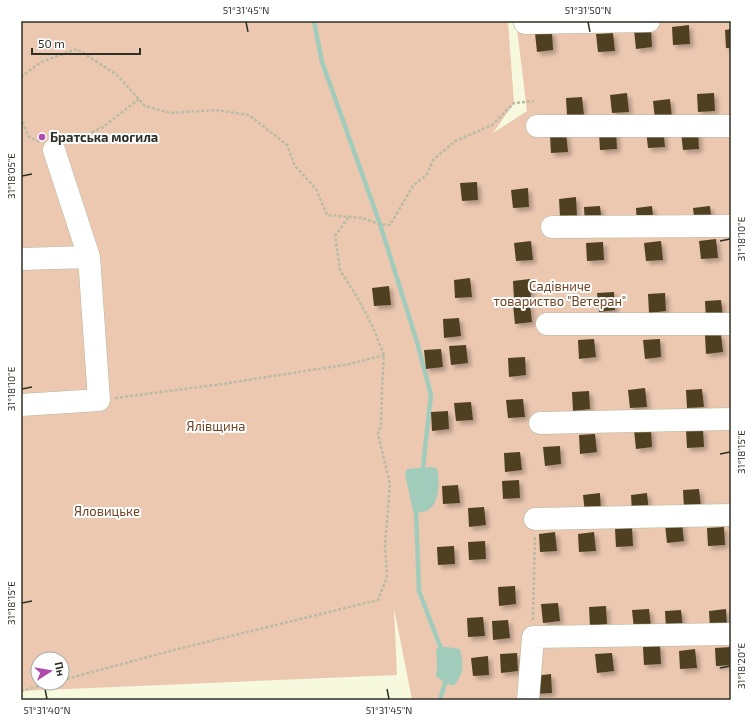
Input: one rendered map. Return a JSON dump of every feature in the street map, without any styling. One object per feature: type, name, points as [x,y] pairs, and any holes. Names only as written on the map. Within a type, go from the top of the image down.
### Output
[{"type":"street","points":[[525,23],[649,21]]},
{"type":"street","points":[[537,126],[731,126]]},
{"type":"street","points":[[21,404],[99,400],[89,257],[54,150]]},
{"type":"street","points":[[552,227],[731,226]]},
{"type":"street","points":[[21,259],[89,257]]},
{"type":"street","points":[[547,324],[731,324]]},
{"type":"street","points":[[540,423],[731,419]]},
{"type":"street","points":[[535,519],[731,515]]},
{"type":"street","points":[[528,700],[533,637],[731,634]]},
{"type":"path","points":[[21,77],[42,62],[77,49],[116,75],[145,106],[171,114],[215,110],[249,115],[287,145],[295,166],[316,189],[327,215],[362,218],[380,224],[390,224],[413,186],[427,174],[432,160],[455,141],[492,125],[514,103],[534,101]]},
{"type":"path","points":[[21,118],[28,136],[54,150],[103,127],[139,99]]},
{"type":"path","points":[[70,678],[178,649],[378,600],[386,577],[385,546],[390,484],[378,434],[381,426],[384,355],[372,325],[340,270],[335,236],[348,218]]},
{"type":"path","points":[[99,400],[237,382],[350,364],[384,355]]},
{"type":"path","points":[[533,637],[535,519]]},
{"type":"green space","points":[[21,21],[508,21],[514,103],[493,133],[527,111],[516,21],[731,21],[731,700],[412,700],[394,608],[397,675],[70,689],[70,651],[30,651],[30,691],[21,691]]},
{"type":"shaded area","points":[[430,467],[437,468],[439,483],[436,499],[428,510],[422,512],[413,511],[405,474],[407,469]]},
{"type":"shaded area","points":[[440,646],[460,649],[462,669],[460,677],[454,686],[445,683],[436,676],[436,650]]},
{"type":"building","points":[[689,25],[690,44],[673,45],[672,27]]},
{"type":"building","points":[[651,29],[652,47],[636,49],[634,30]]},
{"type":"building","points":[[731,29],[731,48],[726,48],[725,30]]},
{"type":"building","points":[[552,32],[553,50],[537,52],[535,33]]},
{"type":"building","points":[[613,33],[615,51],[598,52],[596,34]]},
{"type":"building","points":[[627,93],[629,112],[612,113],[610,95]]},
{"type":"building","points":[[714,93],[715,111],[698,112],[697,94]]},
{"type":"building","points":[[582,97],[584,115],[567,116],[566,98]]},
{"type":"building","points":[[670,99],[672,118],[655,119],[653,101]]},
{"type":"building","points":[[663,128],[665,147],[648,148],[646,130]]},
{"type":"building","points":[[616,130],[617,149],[600,150],[599,132]]},
{"type":"building","points":[[698,130],[699,149],[683,150],[681,132]]},
{"type":"building","points":[[566,133],[568,152],[551,153],[550,135]]},
{"type":"building","points":[[477,182],[478,200],[462,201],[460,183]]},
{"type":"building","points":[[528,188],[529,207],[513,208],[511,190]]},
{"type":"building","points":[[576,197],[577,216],[560,217],[559,199]]},
{"type":"building","points":[[600,206],[602,224],[585,226],[584,207]]},
{"type":"building","points":[[652,206],[654,225],[637,226],[636,208]]},
{"type":"building","points":[[710,206],[712,225],[695,226],[693,208]]},
{"type":"building","points":[[716,239],[718,258],[701,259],[699,241]]},
{"type":"building","points":[[531,241],[533,260],[516,261],[514,243]]},
{"type":"building","points":[[661,241],[663,260],[646,261],[644,243]]},
{"type":"building","points":[[603,242],[604,260],[587,261],[586,243]]},
{"type":"building","points":[[470,278],[472,297],[455,298],[454,280]]},
{"type":"building","points":[[530,279],[531,297],[514,299],[513,281]]},
{"type":"building","points":[[389,286],[391,305],[374,306],[372,288]]},
{"type":"building","points":[[614,292],[615,310],[599,312],[597,293]]},
{"type":"building","points":[[665,293],[666,311],[649,313],[648,294]]},
{"type":"building","points":[[721,300],[723,318],[706,319],[705,301]]},
{"type":"building","points":[[530,304],[532,322],[515,324],[513,305]]},
{"type":"building","points":[[459,318],[461,336],[444,338],[443,319]]},
{"type":"building","points":[[721,334],[723,352],[706,354],[705,335]]},
{"type":"building","points":[[594,339],[596,357],[579,359],[578,340]]},
{"type":"building","points":[[660,339],[661,357],[645,359],[643,340]]},
{"type":"building","points":[[466,345],[468,363],[451,365],[449,346]]},
{"type":"building","points":[[441,349],[443,367],[426,369],[424,350]]},
{"type":"building","points":[[525,357],[526,375],[509,377],[508,358]]},
{"type":"building","points":[[645,388],[647,407],[630,408],[628,390]]},
{"type":"building","points":[[702,389],[704,407],[687,408],[686,390]]},
{"type":"building","points":[[589,391],[590,409],[573,411],[572,392]]},
{"type":"building","points":[[523,399],[525,417],[508,418],[506,400]]},
{"type":"building","points":[[471,402],[473,420],[456,421],[454,403]]},
{"type":"building","points":[[448,411],[449,429],[432,431],[431,412]]},
{"type":"building","points":[[651,429],[652,447],[636,449],[634,430]]},
{"type":"building","points":[[703,429],[704,447],[687,448],[686,430]]},
{"type":"building","points":[[595,434],[597,452],[580,454],[579,435]]},
{"type":"building","points":[[560,446],[561,464],[545,466],[543,447]]},
{"type":"building","points":[[520,452],[522,470],[505,472],[504,453]]},
{"type":"building","points":[[519,480],[520,498],[503,499],[502,481]]},
{"type":"building","points":[[458,485],[460,503],[443,504],[442,486]]},
{"type":"building","points":[[699,489],[701,507],[684,508],[683,490]]},
{"type":"building","points":[[600,493],[601,512],[585,513],[583,495]]},
{"type":"building","points":[[647,493],[649,512],[632,513],[631,495]]},
{"type":"building","points":[[484,507],[486,525],[469,527],[468,508]]},
{"type":"building","points":[[682,523],[684,541],[667,543],[665,524]]},
{"type":"building","points":[[632,527],[633,546],[616,547],[615,529]]},
{"type":"building","points":[[724,527],[725,545],[708,546],[707,528]]},
{"type":"building","points":[[555,532],[557,551],[540,552],[539,534]]},
{"type":"building","points":[[594,532],[596,551],[579,552],[578,534]]},
{"type":"building","points":[[485,541],[486,559],[469,560],[468,542]]},
{"type":"building","points":[[454,546],[455,564],[438,565],[437,547]]},
{"type":"building","points":[[515,586],[516,604],[499,606],[498,587]]},
{"type":"building","points":[[558,603],[560,621],[543,623],[541,604]]},
{"type":"building","points":[[606,606],[607,624],[590,626],[589,607]]},
{"type":"building","points":[[649,609],[651,627],[634,629],[632,610]]},
{"type":"building","points":[[726,609],[727,628],[710,629],[709,611]]},
{"type":"building","points":[[681,610],[683,628],[666,629],[665,611]]},
{"type":"building","points":[[483,617],[485,636],[468,637],[467,618]]},
{"type":"building","points":[[508,620],[510,638],[493,640],[492,621]]},
{"type":"building","points":[[660,645],[661,664],[644,665],[643,647]]},
{"type":"building","points":[[731,647],[731,665],[716,666],[715,648]]},
{"type":"building","points":[[695,649],[697,668],[680,669],[679,651]]},
{"type":"building","points":[[517,653],[518,671],[501,673],[500,654]]},
{"type":"building","points":[[612,653],[614,671],[597,673],[595,654]]},
{"type":"building","points":[[488,656],[489,675],[473,676],[471,658]]},
{"type":"building","points":[[551,674],[552,693],[535,694],[534,676]]},
{"type":"waterway","points":[[314,21],[322,62],[380,224],[417,342],[431,395],[423,467]]},
{"type":"waterway","points":[[416,512],[419,591],[440,646]]},
{"type":"waterway","points":[[440,700],[445,683]]},
{"type":"place","name":"Братська могила","points":[[42,137]]},
{"type":"park label","name":"Садівниче товариство \"Ветеран\"","points":[[560,294]]},
{"type":"park label","name":"Ялівщина","points":[[216,426]]},
{"type":"park label","name":"Яловицьке","points":[[107,511]]}]
